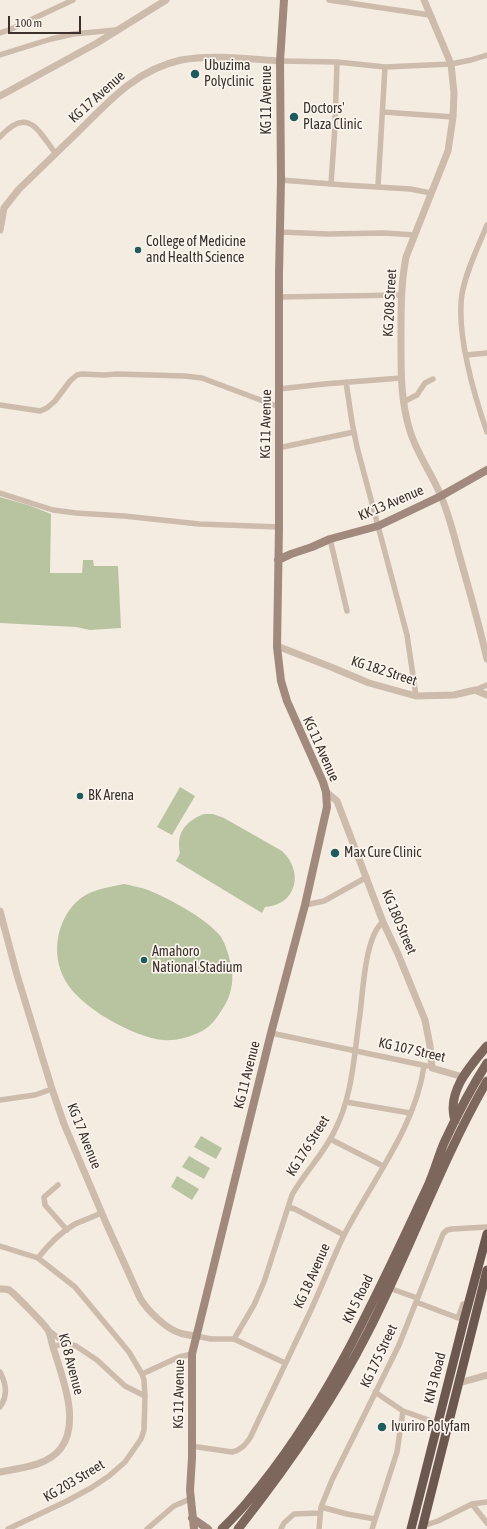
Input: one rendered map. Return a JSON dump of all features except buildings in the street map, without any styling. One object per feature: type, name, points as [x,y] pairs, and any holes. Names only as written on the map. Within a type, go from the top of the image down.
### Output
[{"type":"highway","name":"KN 3 Road","points":[[411,1529],[487,1234]]},
{"type":"highway","name":"KN 3 Road","points":[[423,1527],[487,1270]]},
{"type":"main road","name":"KG 11 Avenue","points":[[194,1529],[190,1499],[192,1354],[271,1033],[305,905],[326,818],[327,808],[326,792],[323,782],[287,701],[281,681],[277,646],[281,180],[280,61],[284,1]]},
{"type":"main road","name":"KK 13 Avenue","points":[[278,560],[330,539],[378,526],[441,496],[487,470]]},
{"type":"main road","points":[[455,1121],[452,1113],[453,1101],[464,1076],[487,1046]]},
{"type":"main road","name":"KN 5 Road","points":[[222,1529],[249,1501],[278,1462],[305,1424],[334,1376],[353,1341],[428,1186],[444,1144],[455,1121],[487,1063]]},
{"type":"main road","name":"KN 5 Road","points":[[238,1529],[277,1480],[326,1406],[368,1333],[457,1137],[471,1108],[487,1081]]},
{"type":"main road","points":[[192,1518],[208,1529]]},
{"type":"street","points":[[0,32],[9,30],[73,0]]},
{"type":"street","points":[[0,96],[79,53],[146,14],[166,0]]},
{"type":"street","points":[[329,0],[430,15]]},
{"type":"street","name":"KG 208 Street","points":[[424,0],[451,64],[454,94],[454,118],[448,151],[406,257],[403,273],[401,295],[401,378],[403,402],[410,432],[424,464],[441,496],[468,583],[487,659]]},
{"type":"street","points":[[0,55],[51,39],[74,34],[117,30]]},
{"type":"street","points":[[280,61],[337,62],[385,67],[451,64],[472,60],[487,55]]},
{"type":"street","name":"KG 17 Avenue","points":[[0,230],[4,208],[19,189],[125,86],[149,71],[181,60],[192,59],[237,58],[280,61]]},
{"type":"street","points":[[331,184],[337,62]]},
{"type":"street","points":[[378,186],[385,67]]},
{"type":"street","points":[[383,112],[454,118]]},
{"type":"street","points":[[0,137],[6,130],[18,123],[26,121],[31,123],[56,154]]},
{"type":"street","points":[[281,180],[378,186],[410,189],[431,193]]},
{"type":"street","points":[[487,225],[462,294],[461,317],[466,355],[477,405],[487,432]]},
{"type":"street","points":[[280,232],[328,234],[384,233],[415,235]]},
{"type":"street","points":[[279,297],[401,295]]},
{"type":"street","points":[[466,355],[487,353]]},
{"type":"street","points":[[0,405],[40,411],[55,402],[70,381],[77,375],[104,376],[117,374],[202,378],[279,408]]},
{"type":"street","points":[[279,389],[401,378]]},
{"type":"street","points":[[403,402],[417,395],[428,380],[433,379]]},
{"type":"street","points":[[346,382],[354,432],[407,635],[416,696]]},
{"type":"street","points":[[278,448],[354,432]]},
{"type":"street","points":[[0,493],[52,510],[76,513],[205,524],[279,527]]},
{"type":"street","points":[[330,539],[347,611]]},
{"type":"street","name":"KG 182 Street","points":[[277,646],[331,666],[369,683],[416,696],[454,695],[487,686]]},
{"type":"street","points":[[475,690],[487,694]]},
{"type":"street","name":"KG 180 Street","points":[[326,792],[337,802],[383,922],[425,1020],[432,1068]]},
{"type":"street","points":[[305,905],[324,901],[367,877]]},
{"type":"street","name":"KG 17 Avenue","points":[[0,911],[17,975],[64,1124],[101,1213],[140,1298],[145,1307],[178,1333],[196,1336]]},
{"type":"street","name":"KG 176 Street","points":[[234,1339],[254,1305],[264,1282],[292,1195],[330,1139],[346,1102],[351,1079],[368,949],[378,926],[383,922]]},
{"type":"street","name":"KG 107 Street","points":[[271,1033],[355,1050],[464,1076]]},
{"type":"street","name":"KG 18 Avenue","points":[[191,1446],[232,1452],[238,1451],[244,1447],[250,1438],[344,1234],[383,1166],[410,1113],[423,1077],[424,1066]]},
{"type":"street","points":[[0,1100],[35,1095],[52,1089]]},
{"type":"street","points":[[346,1102],[410,1113]]},
{"type":"street","points":[[330,1139],[383,1166]]},
{"type":"street","points":[[58,1185],[47,1193],[44,1199],[46,1205],[58,1217],[67,1230]]},
{"type":"street","points":[[288,1207],[295,1209],[344,1234]]},
{"type":"street","points":[[38,1258],[55,1239],[67,1230],[76,1224],[101,1213]]},
{"type":"street","name":"KG 175 Street","points":[[319,1529],[321,1510],[332,1480],[399,1345],[443,1234],[447,1230],[487,1227]]},
{"type":"street","points":[[0,1246],[38,1258],[76,1287],[129,1352],[142,1374],[179,1357],[192,1354]]},
{"type":"street","points":[[389,1288],[458,1318],[463,1304],[468,1305]]},
{"type":"street","name":"KG 8 Avenue","points":[[0,1289],[9,1290],[48,1330],[66,1389],[70,1413],[69,1427],[66,1438],[61,1448],[52,1456],[34,1466],[0,1472]]},
{"type":"street","points":[[48,1330],[65,1343],[76,1346],[97,1360],[125,1386],[145,1396]]},
{"type":"street","points":[[196,1336],[211,1339],[234,1339],[285,1363]]},
{"type":"street","points":[[53,1347],[65,1343]]},
{"type":"street","points":[[0,1372],[4,1380],[5,1390],[3,1403],[0,1408]]},
{"type":"street","name":"KG 203 Street","points":[[8,1529],[91,1488],[109,1476],[125,1462],[141,1439],[144,1430],[145,1396],[142,1374]]},
{"type":"street","points":[[459,1384],[487,1375]]},
{"type":"street","points":[[375,1392],[403,1411],[438,1424]]},
{"type":"street","points":[[372,1529],[397,1452],[403,1411]]},
{"type":"street","points":[[147,1529],[174,1506],[190,1499]]},
{"type":"street","points":[[423,1527],[472,1504],[487,1502]]},
{"type":"street","points":[[472,1504],[487,1526]]},
{"type":"street","points":[[281,1529],[284,1523],[294,1514],[321,1510],[375,1519]]},
{"type":"green space","points":[[0,497],[31,506],[51,514],[50,573],[82,573],[83,560],[93,560],[94,566],[118,566],[121,628],[90,630],[76,627],[0,623]]},
{"type":"green space","points":[[180,787],[195,796],[172,835],[157,827]]},
{"type":"green space","points":[[204,814],[213,814],[224,818],[282,851],[289,859],[295,877],[294,886],[290,894],[284,900],[276,905],[265,907],[262,913],[176,861],[180,854],[179,844],[183,829],[190,821]]},
{"type":"green space","name":"Amahoro National Stadium","points":[[124,884],[148,890],[166,898],[207,923],[223,940],[232,970],[231,989],[226,1003],[211,1024],[203,1031],[185,1038],[172,1040],[151,1038],[137,1033],[122,1027],[94,1010],[72,990],[65,980],[60,970],[57,947],[61,925],[66,915],[81,898],[91,892]]},
{"type":"green space","points":[[201,1136],[222,1148],[216,1159],[194,1147]]},
{"type":"green space","points":[[189,1156],[210,1168],[204,1179],[182,1167]]},
{"type":"green space","points":[[177,1176],[199,1189],[192,1200],[171,1187]]},
{"type":"place","name":"Ubuzima Polyclinic","points":[[195,74]]},
{"type":"place","name":"Doctors' Plaza Clinic","points":[[294,117]]},
{"type":"place","name":"College of Medicine and Health Science","points":[[138,250]]},
{"type":"place","name":"BK Arena","points":[[80,796]]},
{"type":"place","name":"Max Cure Clinic","points":[[335,853]]},
{"type":"place","name":"Amahoro National Stadium","points":[[144,960]]},
{"type":"place","name":"Ivuriro Polyfam","points":[[382,1427]]}]
